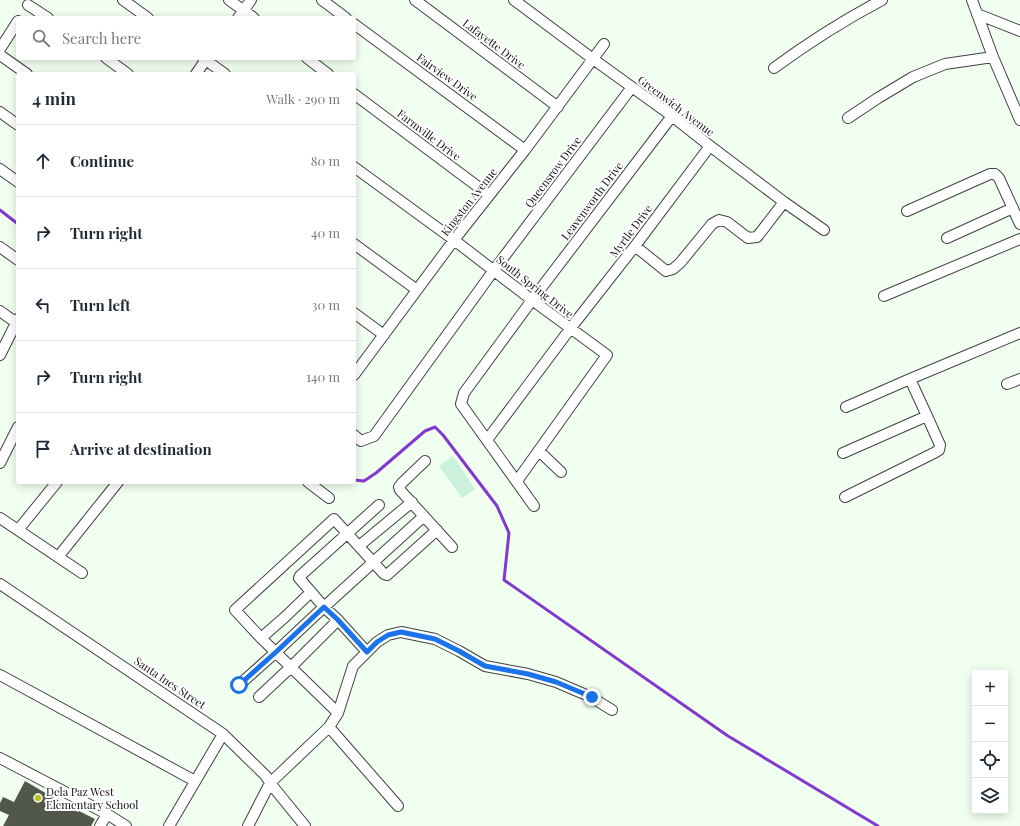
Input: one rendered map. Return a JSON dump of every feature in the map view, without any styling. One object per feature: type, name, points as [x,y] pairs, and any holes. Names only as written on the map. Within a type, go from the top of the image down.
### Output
[{"type":"street","points":[[122,0],[145,16]]},
{"type":"street","points":[[229,0],[240,14],[251,0]]},
{"type":"street","points":[[322,0],[343,16]]},
{"type":"street","name":"Lafayette Drive","points":[[415,0],[558,107]]},
{"type":"street","name":"Greenwich Avenue","points":[[514,0],[672,116],[784,202],[824,230]]},
{"type":"street","points":[[774,68],[833,27],[882,0]]},
{"type":"street","points":[[972,0],[993,57],[1020,120]]},
{"type":"street","points":[[21,16],[30,2],[46,16]]},
{"type":"street","points":[[977,14],[1018,30],[1020,41]]},
{"type":"street","points":[[0,49],[16,24]]},
{"type":"street","name":"Fairview Drive","points":[[356,25],[525,150]]},
{"type":"street","name":"Kingston Avenue","points":[[356,371],[454,240],[558,107],[604,44]]},
{"type":"street","points":[[0,55],[24,72]]},
{"type":"street","points":[[848,118],[913,77],[945,64],[993,57]]},
{"type":"street","points":[[109,60],[125,72]]},
{"type":"street","points":[[197,72],[204,60]]},
{"type":"street","points":[[208,60],[222,72]]},
{"type":"street","points":[[310,60],[325,72]]},
{"type":"street","name":"Queensrow Drive","points":[[356,437],[361,441],[374,436],[494,270],[632,87]]},
{"type":"street","name":"Farmville Drive","points":[[356,95],[489,195]]},
{"type":"street","points":[[0,112],[16,124]]},
{"type":"street","name":"Leavenworth Drive","points":[[488,440],[461,404],[464,393],[532,300],[672,116]]},
{"type":"street","name":"Myrtle Drive","points":[[488,440],[570,329],[710,146]]},
{"type":"street","name":"South Spring Drive","points":[[356,168],[454,240],[606,355],[517,481]]},
{"type":"street","points":[[0,169],[16,181]]},
{"type":"street","points":[[907,211],[990,174],[995,174],[1000,178],[1020,224]]},
{"type":"street","points":[[635,246],[666,271],[673,269],[680,263],[712,224],[719,220],[727,222],[748,238],[757,237],[784,202]]},
{"type":"street","points":[[947,238],[1013,208]]},
{"type":"street","points":[[884,296],[1020,239]]},
{"type":"street","points":[[356,245],[417,290]]},
{"type":"street","points":[[0,247],[16,259]]},
{"type":"street","points":[[0,311],[16,321]]},
{"type":"street","points":[[356,314],[384,335]]},
{"type":"street","points":[[0,355],[16,324]]},
{"type":"street","points":[[846,407],[1020,333]]},
{"type":"street","points":[[845,497],[939,450],[940,445],[910,379]]},
{"type":"street","points":[[1007,384],[1020,379]]},
{"type":"street","points":[[843,453],[927,416]]},
{"type":"street","points":[[0,463],[16,431]]},
{"type":"street","points":[[488,440],[534,506]]},
{"type":"street","points":[[538,451],[561,472]]},
{"type":"street","points":[[424,461],[399,487],[400,490],[452,547]]},
{"type":"street","points":[[18,530],[56,484]]},
{"type":"street","points":[[58,557],[116,484]]},
{"type":"street","points":[[311,484],[329,498]]},
{"type":"street","points":[[359,546],[412,502]]},
{"type":"street","points":[[367,652],[324,607],[299,578],[379,505]]},
{"type":"street","points":[[239,685],[424,516]]},
{"type":"street","points":[[0,518],[82,573]]},
{"type":"street","points":[[338,713],[261,638],[235,610],[334,519],[384,574],[388,574],[437,530]]},
{"type":"street","name":"Santa Ines Street","points":[[0,584],[222,734],[266,776],[305,826]]},
{"type":"street","points":[[261,638],[311,592]]},
{"type":"street","points":[[258,696],[291,667],[338,620]]},
{"type":"street","points":[[248,826],[270,783],[329,727],[338,713],[353,666],[377,642],[388,635],[401,632],[435,639],[485,666],[528,674],[556,682],[592,697],[612,710]]},
{"type":"street","points":[[0,675],[195,781]]},
{"type":"street","points":[[329,727],[398,806]]},
{"type":"street","points":[[169,826],[222,734]]},
{"type":"street","points":[[0,758],[126,826]]},
{"type":"street","points":[[100,826],[106,814]]},
{"type":"green space","points":[[453,456],[475,489],[462,498],[439,466]]},
{"type":"building","name":"Dela Paz West Elementary School","points":[[25,781],[78,812],[79,811],[95,819],[91,826],[3,826],[9,815],[0,811],[0,803],[3,797],[14,802]]},
{"type":"waterway","points":[[0,210],[16,222]]},
{"type":"waterway","points":[[356,480],[364,481],[376,473],[425,431],[435,427],[443,435],[497,506],[509,533],[504,580],[728,736],[878,826]]},
{"type":"place","name":"Dela Paz West Elementary School","points":[[38,798]]},
{"type":"route","points":[[239,685],[324,607],[367,652],[377,642],[388,635],[401,632],[435,639],[485,666],[528,674],[556,682],[592,697]]}]
